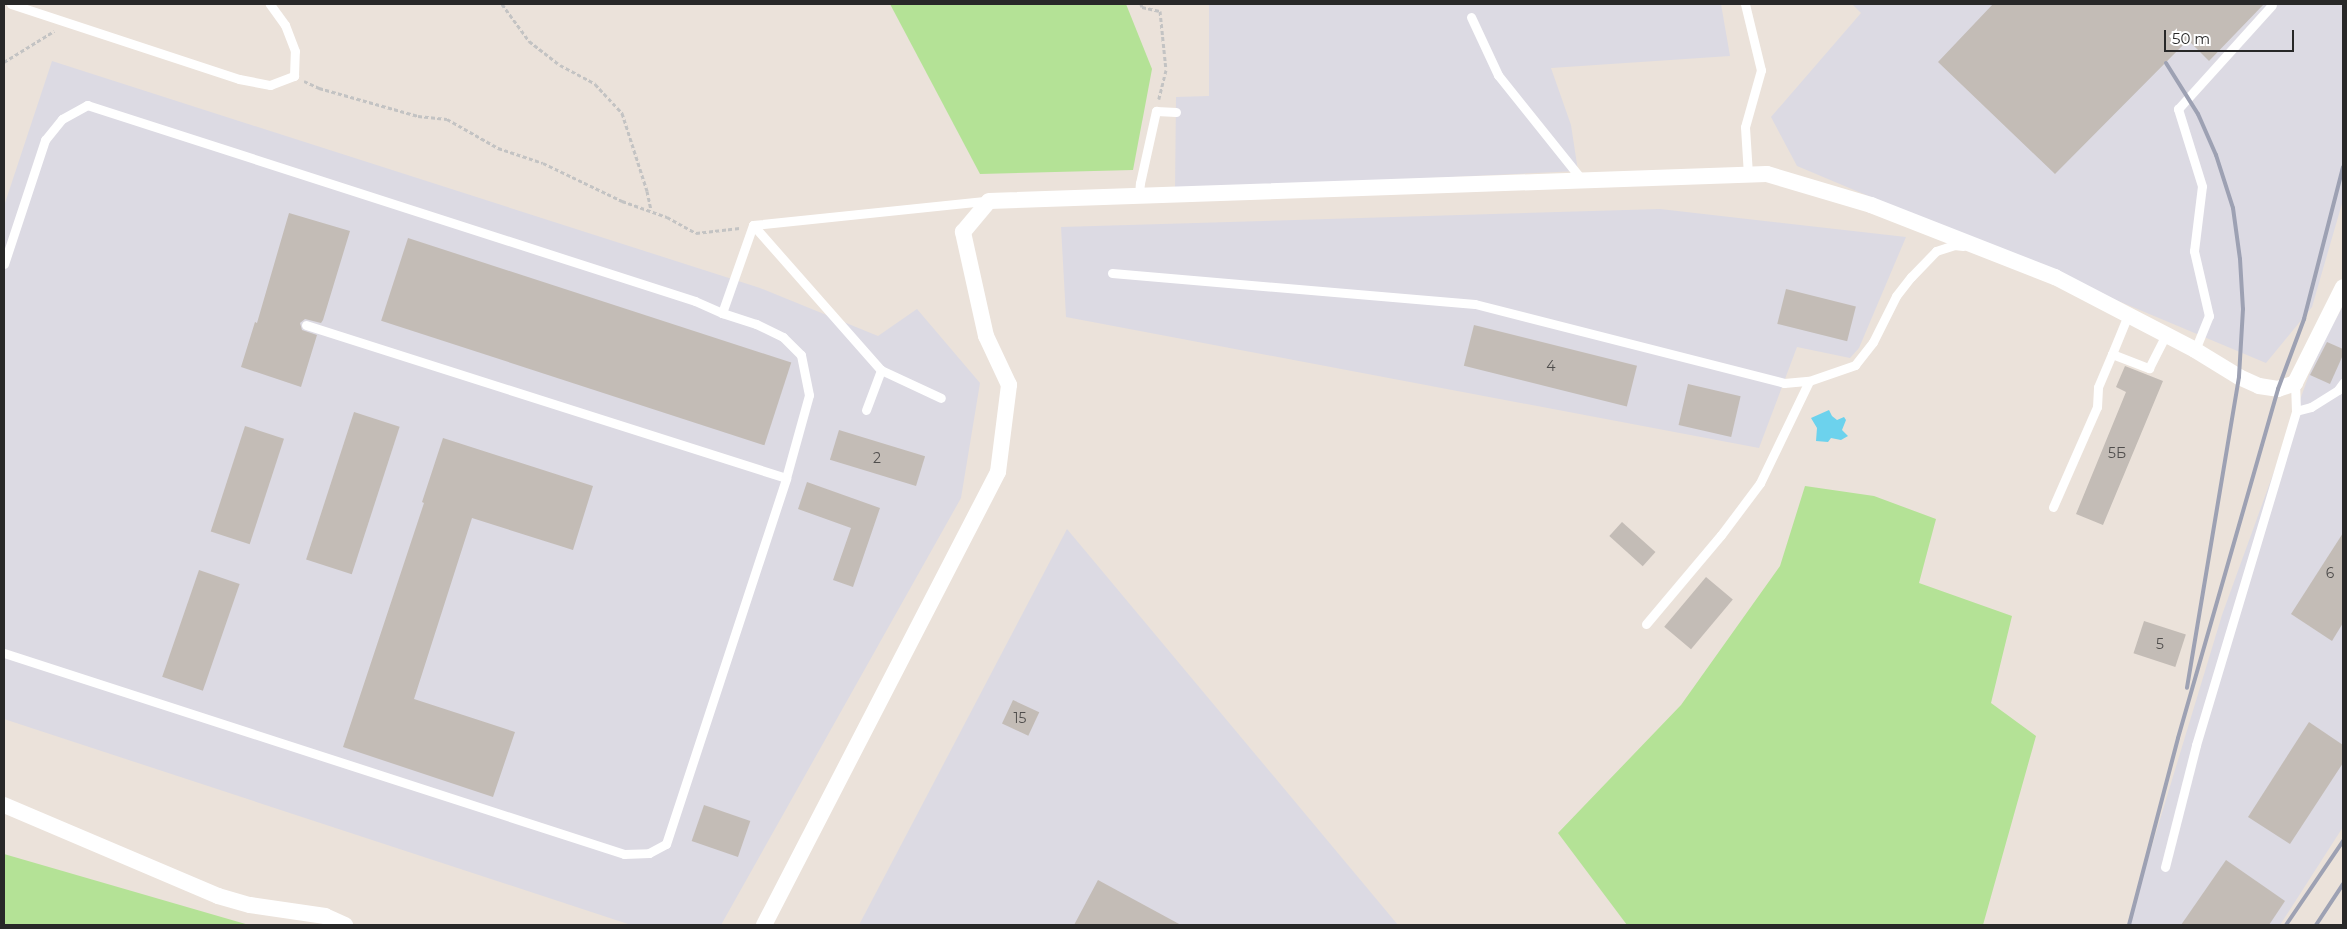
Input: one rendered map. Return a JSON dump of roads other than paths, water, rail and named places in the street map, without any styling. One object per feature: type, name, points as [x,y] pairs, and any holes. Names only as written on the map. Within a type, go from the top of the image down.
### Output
[{"type":"street","points":[[764,925],[998,472],[1008,385],[986,336],[964,232],[989,201],[1767,174],[1871,205],[2055,277],[2195,350],[2239,377],[2259,386],[2278,388],[2296,383],[2343,287]]},
{"type":"street","points":[[4,805],[218,896],[250,905],[325,916],[345,925]]},
{"type":"lane","points":[[10,4],[239,79],[270,85],[294,76],[295,51],[285,25],[270,4]]},
{"type":"lane","points":[[1745,4],[1761,70],[1745,127],[1748,175]]},
{"type":"lane","points":[[2195,350],[2209,316],[2194,251],[2202,186],[2178,109],[2272,5]]},
{"type":"lane","points":[[1471,17],[1498,75],[1582,181]]},
{"type":"lane","points":[[4,264],[45,140],[62,119],[87,105],[695,301],[722,313],[756,324],[783,338],[801,356],[809,395],[786,478],[666,844],[649,853],[624,854],[4,653]]},
{"type":"lane","points":[[1140,196],[1140,183],[1156,111],[1176,112]]},
{"type":"lane","points":[[754,225],[989,201]]},
{"type":"lane","points":[[722,313],[754,225]]},
{"type":"lane","points":[[754,225],[881,370],[941,398]]},
{"type":"lane","points":[[1112,272],[1475,304],[1784,383],[1809,381],[1855,365],[1873,342],[1896,296],[1936,252],[1954,245],[1980,248]]},
{"type":"lane","points":[[2052,507],[2097,407],[2098,387],[2128,315]]},
{"type":"lane","points":[[306,325],[786,478]]},
{"type":"lane","points":[[2112,354],[2150,368],[2166,335]]},
{"type":"lane","points":[[866,410],[881,370]]},
{"type":"lane","points":[[1646,624],[1721,535],[1760,483],[1809,381]]},
{"type":"lane","points":[[2165,867],[2196,745],[2296,411],[2296,383]]},
{"type":"lane","points":[[2296,411],[2311,407],[2338,390],[2343,383]]},
{"type":"water","points":[[1829,410],[1837,420],[1844,417],[1846,420],[1842,430],[1848,436],[1841,440],[1831,438],[1828,442],[1816,441],[1817,428],[1811,418]]},
{"type":"railway","points":[[2166,63],[2198,114],[2216,155],[2233,208],[2240,259],[2243,309],[2239,377],[2187,688]]},
{"type":"railway","points":[[2129,925],[2178,738],[2278,389],[2304,319],[2343,167]]},
{"type":"railway","points":[[2286,925],[2343,841]]},
{"type":"railway","points":[[2316,925],[2343,884]]}]
